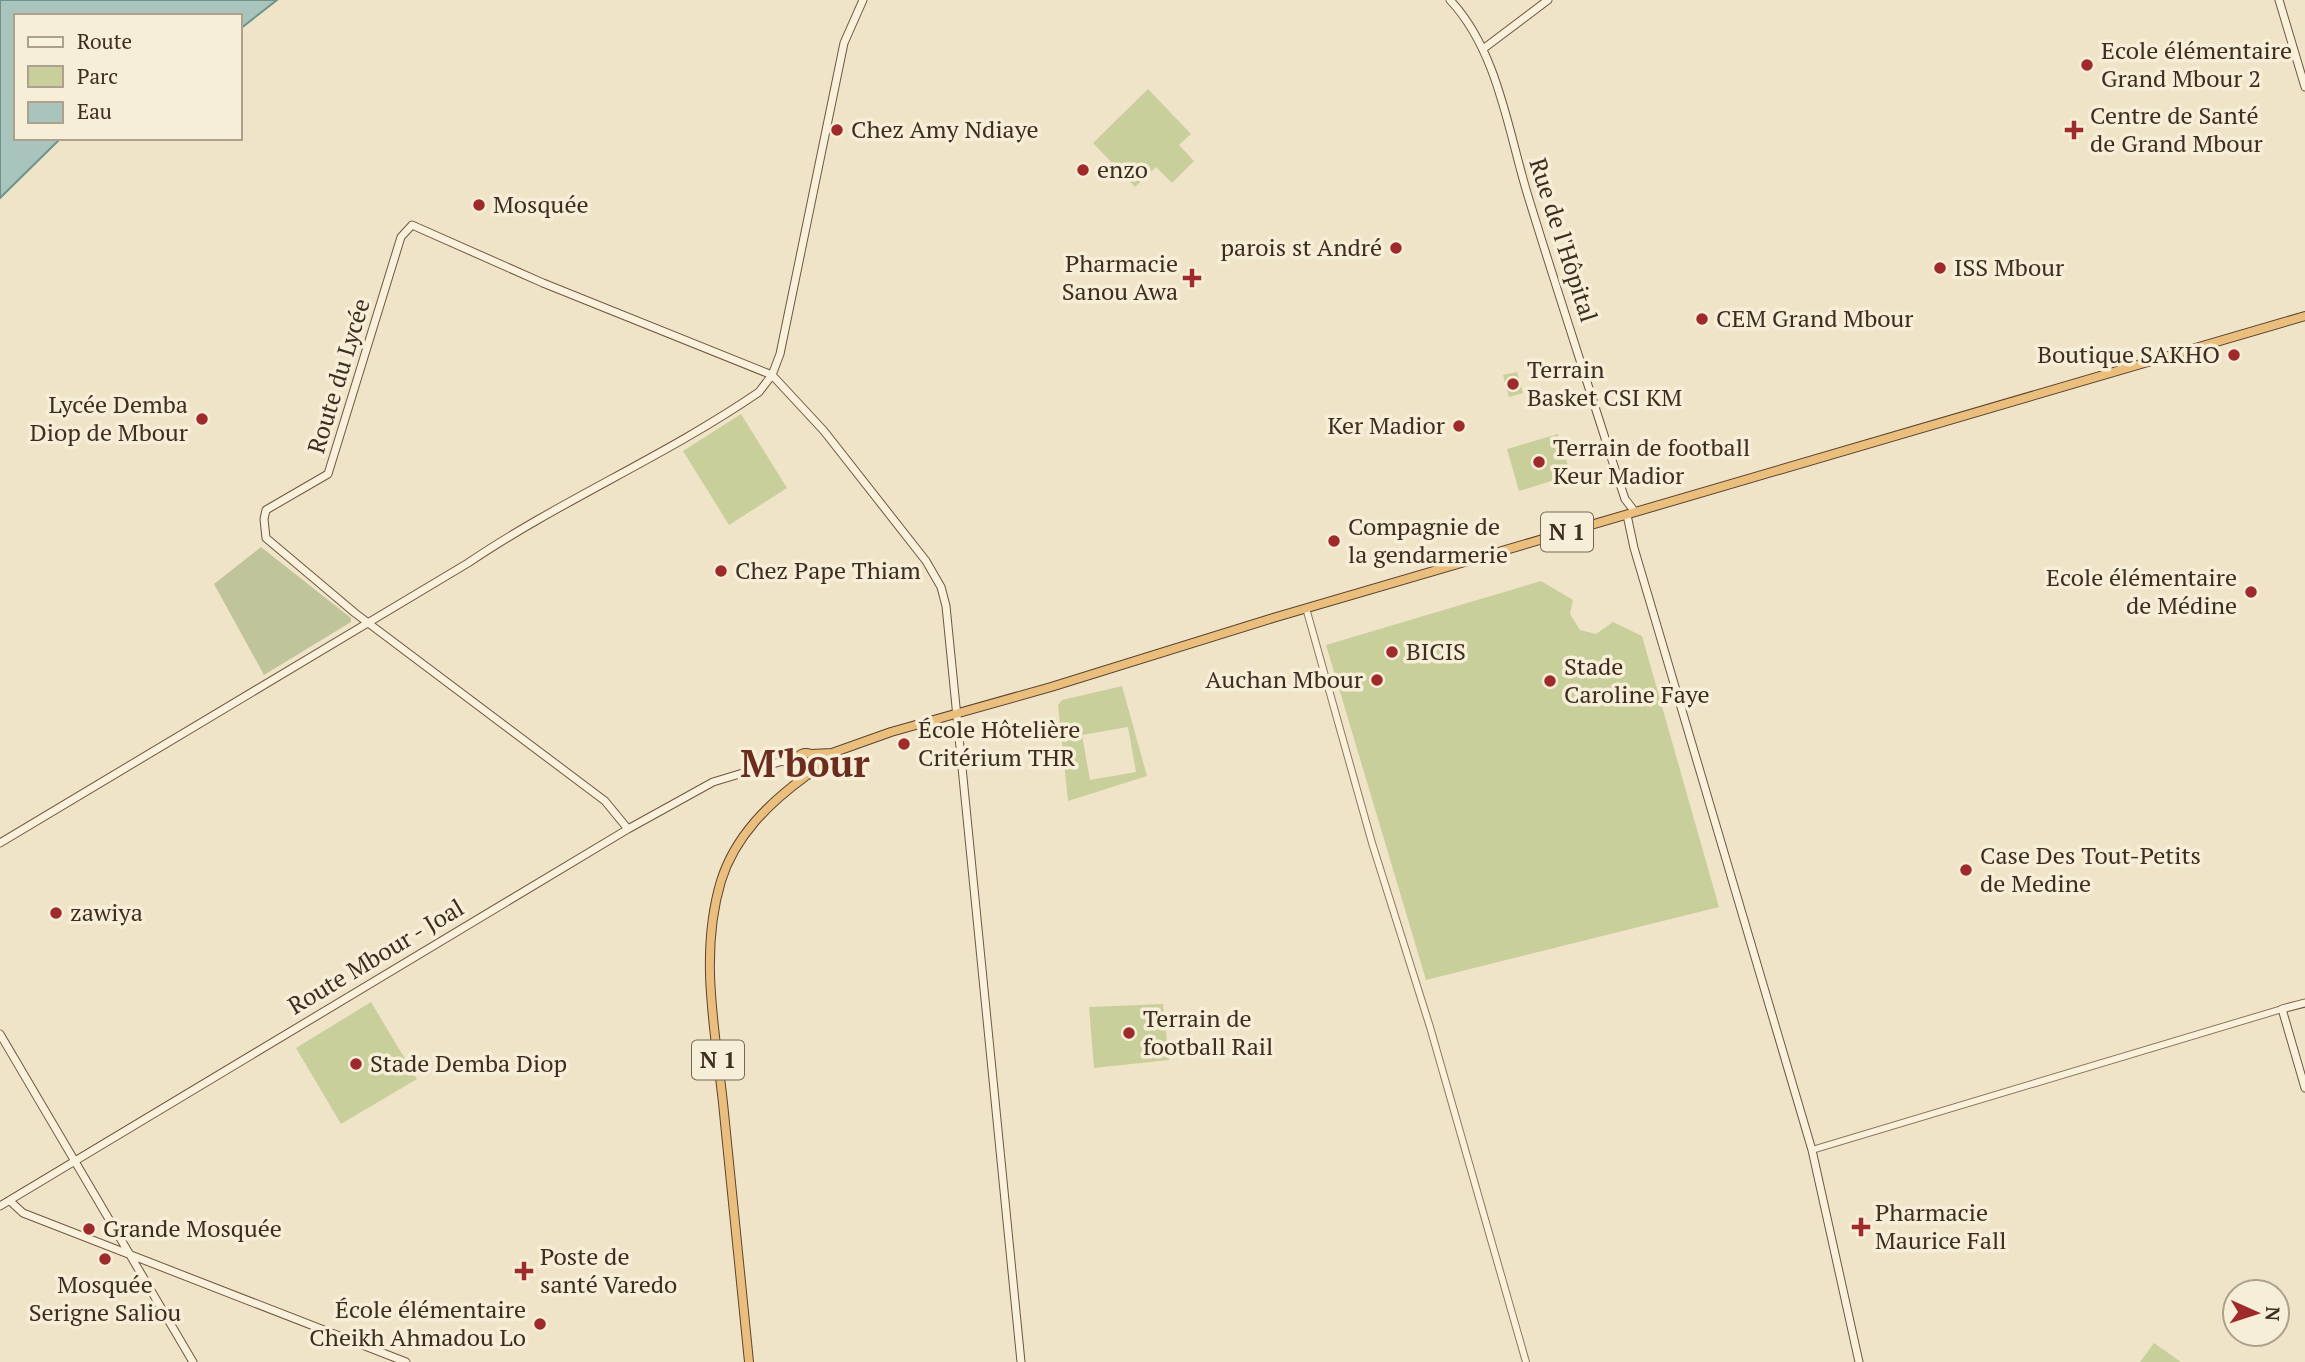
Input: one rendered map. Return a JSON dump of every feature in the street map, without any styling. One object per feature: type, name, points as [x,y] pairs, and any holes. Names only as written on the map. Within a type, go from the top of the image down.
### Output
[{"type":"highway","name":"N 1","points":[[749,1362],[711,1000],[711,924],[730,859],[757,818],[793,785],[800,771],[816,768],[832,753],[854,743],[2305,316]]},
{"type":"highway","name":"N 1","points":[[799,756],[832,753]]},
{"type":"highway","points":[[811,754],[816,760],[816,768]]},
{"type":"highway","points":[[799,756],[800,771]]},
{"type":"main road","points":[[0,843],[510,534],[607,483],[759,392],[772,375],[780,354],[844,43],[863,0]]},
{"type":"main road","name":"Rue de l'Hôpital","points":[[1450,0],[1483,49],[1625,499]]},
{"type":"main road","points":[[1483,49],[1548,0]]},
{"type":"main road","points":[[2279,0],[2305,86]]},
{"type":"main road","name":"Route du Lycée","points":[[368,621],[274,547],[266,538],[264,519],[266,510],[328,474],[401,237],[412,225],[543,283],[772,375]]},
{"type":"main road","points":[[772,375],[824,431],[939,582],[946,606],[1021,1362]]},
{"type":"main road","points":[[1625,499],[1628,514]]},
{"type":"main road","points":[[1625,499],[1634,548],[1812,1150],[1859,1362]]},
{"type":"main road","points":[[368,621],[605,801],[628,829]]},
{"type":"main road","name":"Route Mbour - Joal","points":[[0,1206],[412,960],[526,887],[628,829],[713,782],[799,756]]},
{"type":"main road","points":[[780,761],[800,771]]},
{"type":"main road","points":[[2305,1003],[2282,1009],[2305,1088]]},
{"type":"main road","points":[[0,1034],[193,1362]]},
{"type":"main road","points":[[10,1201],[23,1213],[406,1362]]},
{"type":"street","points":[[1306,608],[1372,842],[1439,1057],[1526,1362]]},
{"type":"street","points":[[1812,1150],[2282,1009]]},
{"type":"green space","points":[[1148,89],[1191,134],[1179,145],[1194,161],[1172,183],[1156,167],[1135,187],[1093,143]]},
{"type":"green space","name":"Terrain Basket CSI KM","points":[[1517,372],[1523,393],[1509,397],[1503,375]]},
{"type":"green space","points":[[741,414],[787,488],[729,525],[683,451]]},
{"type":"green space","name":"Terrain de football Keur Madior","points":[[1558,434],[1571,475],[1519,491],[1507,449]]},
{"type":"green space","points":[[261,547],[351,618],[351,622],[264,675],[214,584]]},
{"type":"green space","name":"Stade Caroline Faye","points":[[1541,581],[1573,600],[1570,614],[1580,630],[1596,634],[1613,622],[1642,636],[1719,907],[1426,980],[1326,645]]},
{"type":"green space","points":[[1122,686],[1147,776],[1068,801],[1058,705],[1062,700]],"holes":[[[1128,727],[1136,772],[1090,780],[1082,735]]]},
{"type":"green space","name":"Stade Demba Diop","points":[[371,1002],[417,1079],[341,1124],[296,1048]]},
{"type":"green space","name":"Terrain de football Rail","points":[[1163,1004],[1169,1060],[1094,1068],[1089,1007]]},
{"type":"green space","points":[[2154,1343],[2181,1362],[2140,1362]]},
{"type":"water","points":[[0,0],[277,0],[242,27],[242,14],[14,14],[14,140],[59,140],[0,198]]},
{"type":"place","name":"Ecole élémentaire Grand Mbour 2","points":[[2087,65]]},
{"type":"place","name":"Chez Amy Ndiaye","points":[[837,130]]},
{"type":"place","name":"Centre de Santé de Grand Mbour","points":[[2074,130]]},
{"type":"place","name":"enzo","points":[[1083,170]]},
{"type":"place","name":"Mosquée","points":[[479,205]]},
{"type":"place","name":"parois st André","points":[[1396,248]]},
{"type":"place","name":"ISS Mbour","points":[[1940,268]]},
{"type":"place","name":"Pharmacie Sanou Awa","points":[[1192,278]]},
{"type":"place","name":"CEM Grand Mbour","points":[[1702,319]]},
{"type":"place","name":"Boutique SAKHO","points":[[2234,355]]},
{"type":"place","name":"Terrain Basket CSI KM","points":[[1513,384]]},
{"type":"place","name":"Lycée Demba Diop de Mbour","points":[[202,419]]},
{"type":"place","name":"Ker Madior","points":[[1459,426]]},
{"type":"place","name":"Terrain de football Keur Madior","points":[[1539,462]]},
{"type":"place","name":"Compagnie de la gendarmerie","points":[[1334,541]]},
{"type":"place","name":"Chez Pape Thiam","points":[[721,571]]},
{"type":"place","name":"Ecole élémentaire de Médine","points":[[2251,592]]},
{"type":"place","name":"BICIS","points":[[1392,652]]},
{"type":"place","name":"Auchan Mbour","points":[[1377,680]]},
{"type":"place","name":"Stade Caroline Faye","points":[[1550,681]]},
{"type":"place","name":"École Hôtelière Critérium THR","points":[[904,744]]},
{"type":"place","name":"Case Des Tout-Petits de Medine","points":[[1966,870]]},
{"type":"place","name":"zawiya","points":[[56,913]]},
{"type":"place","name":"Terrain de football Rail","points":[[1129,1033]]},
{"type":"place","name":"Stade Demba Diop","points":[[356,1064]]},
{"type":"place","name":"Pharmacie Maurice Fall","points":[[1861,1227]]},
{"type":"place","name":"Grande Mosquée","points":[[89,1229]]},
{"type":"place","name":"Mosquée Serigne Saliou","points":[[105,1259]]},
{"type":"place","name":"Poste de santé Varedo","points":[[524,1271]]},
{"type":"place","name":"École élémentaire Cheikh Ahmadou Lo","points":[[540,1324]]},
{"type":"district","name":"M'bour","points":[[805,764]]}]
